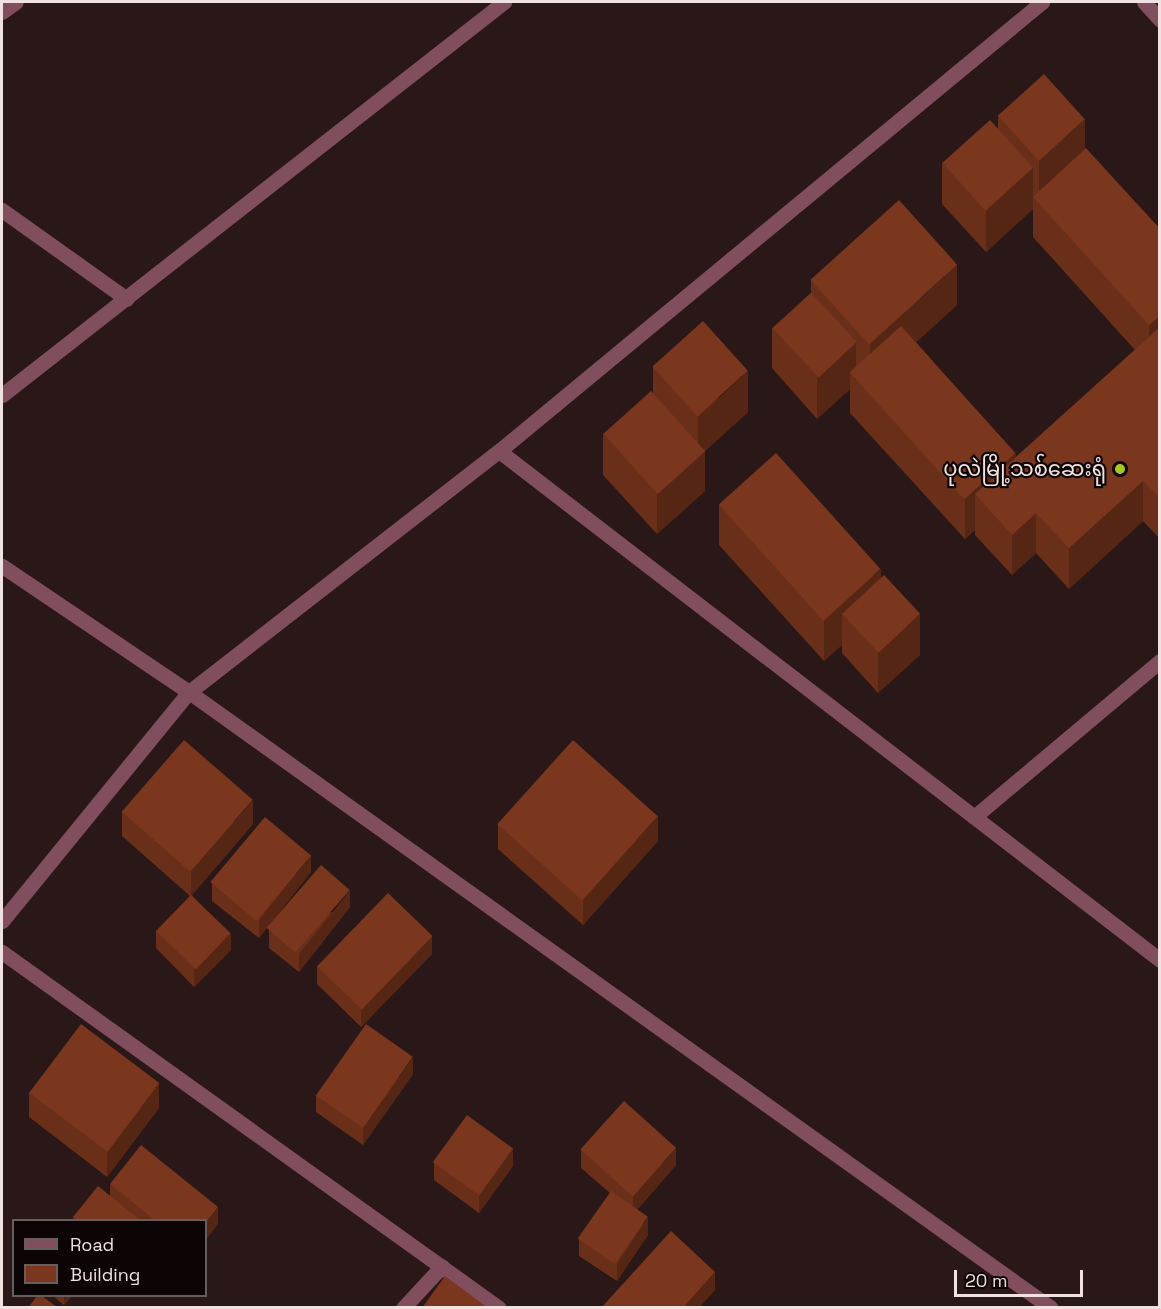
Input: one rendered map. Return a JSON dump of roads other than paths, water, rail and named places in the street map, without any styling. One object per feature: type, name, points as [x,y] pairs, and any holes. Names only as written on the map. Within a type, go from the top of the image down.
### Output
[{"type":"street","points":[[2,12],[16,2]]},
{"type":"street","points":[[2,395],[504,2]]},
{"type":"street","points":[[2,921],[189,692],[499,451],[1042,2]]},
{"type":"street","points":[[1144,2],[1160,20]]},
{"type":"street","points":[[2,210],[127,299]]},
{"type":"street","points":[[499,451],[1160,960]]},
{"type":"street","points":[[2,566],[189,692],[1051,1308]]},
{"type":"street","points":[[974,817],[1160,661]]},
{"type":"street","points":[[2,952],[499,1308]]},
{"type":"street","points":[[403,1308],[442,1266]]},
{"type":"place","name":"ပုလဲမြို့သစ်ဆေးရုံ","points":[[1120,469]]}]
